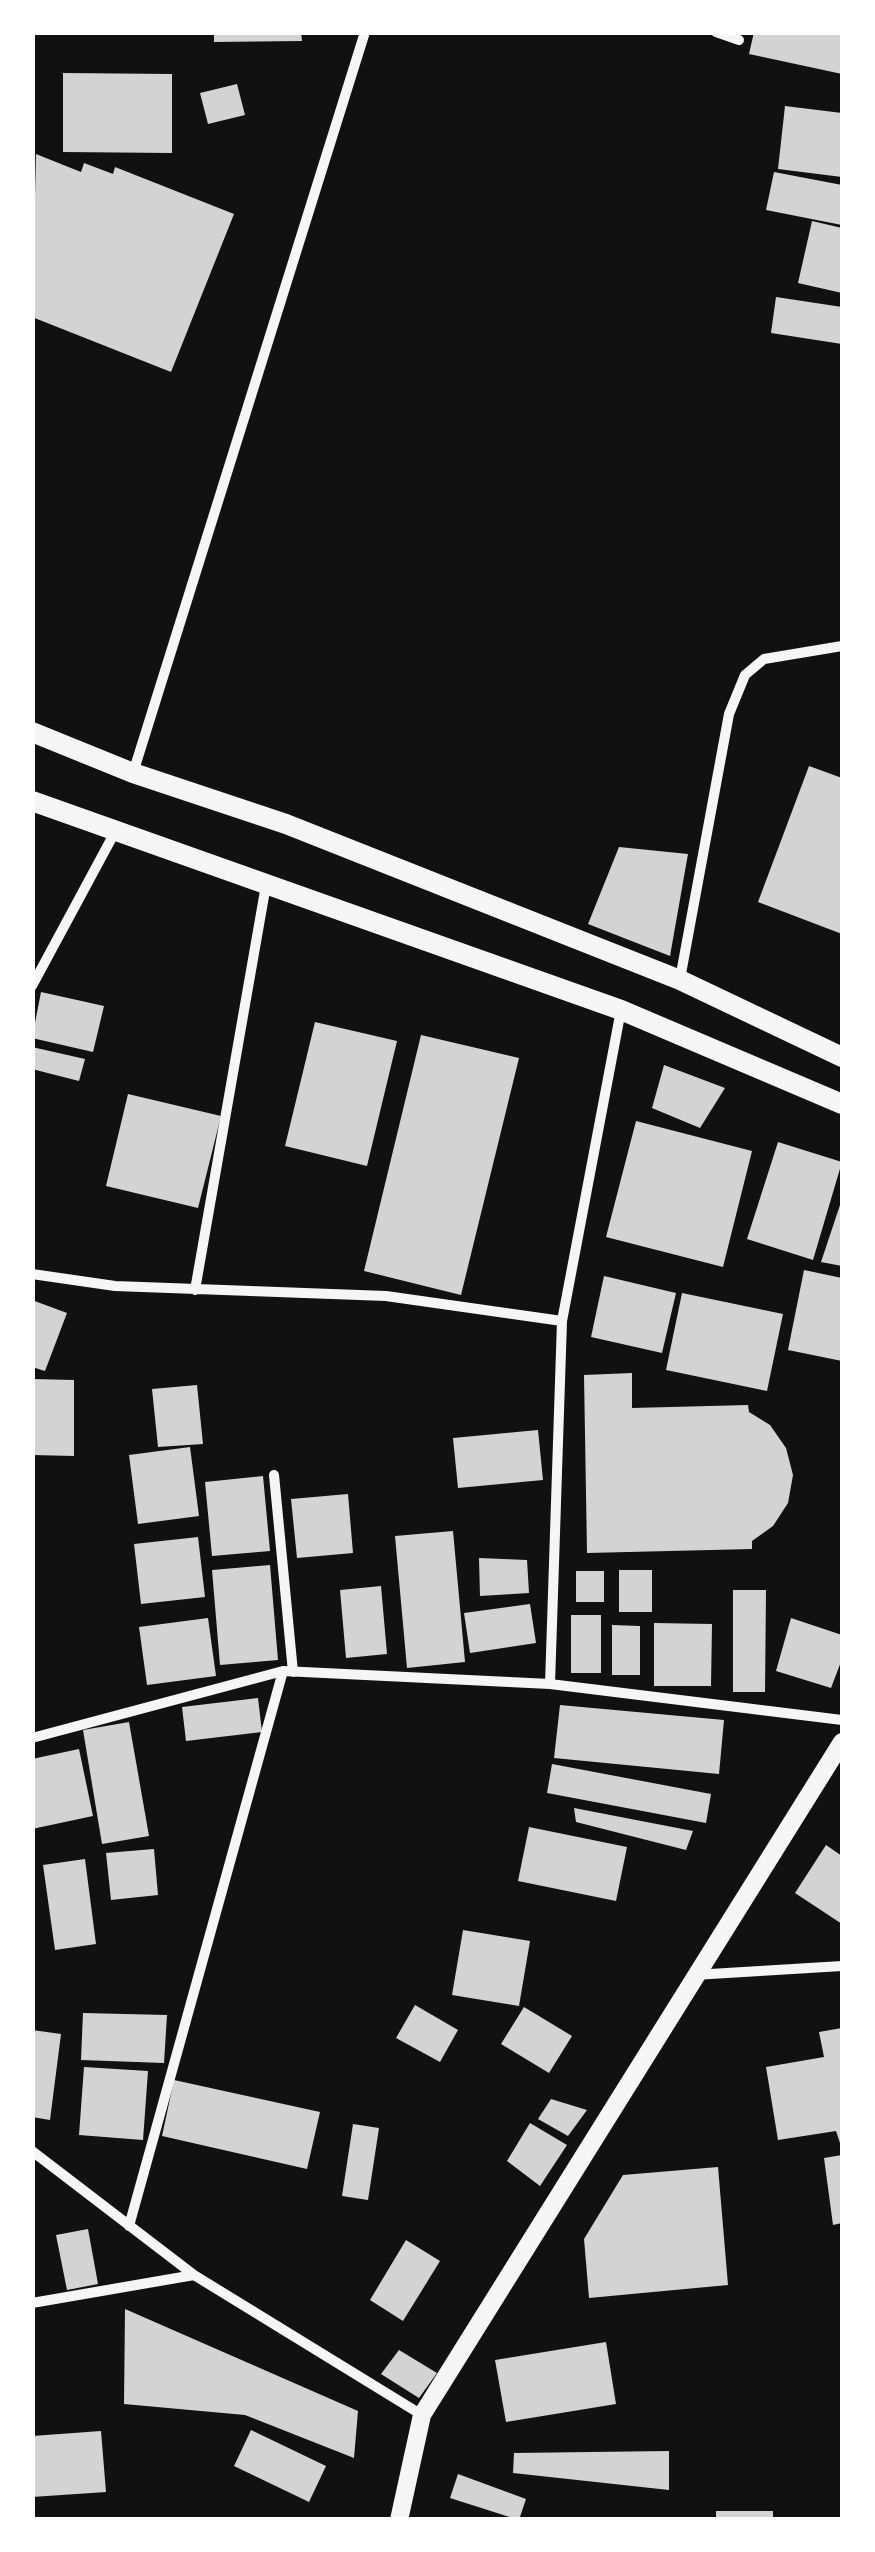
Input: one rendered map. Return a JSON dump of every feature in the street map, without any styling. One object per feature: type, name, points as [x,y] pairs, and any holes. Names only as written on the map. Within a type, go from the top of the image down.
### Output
[{"type":"main road","points":[[32,732],[134,773],[286,824],[680,980],[842,1057]]},
{"type":"main road","points":[[32,801],[621,1010],[842,1104]]},
{"type":"street","points":[[134,773],[365,32]]},
{"type":"street","points":[[716,32],[739,40]]},
{"type":"street","points":[[680,980],[729,714],[745,675],[764,658],[842,646]]},
{"type":"street","points":[[32,986],[115,832]]},
{"type":"street","points":[[195,1290],[266,884]]},
{"type":"street","points":[[550,1684],[562,1321],[621,1010]]},
{"type":"street","points":[[32,1274],[115,1286],[386,1296],[562,1321]]},
{"type":"street","points":[[129,2226],[288,1671],[274,1475]]},
{"type":"street","points":[[32,1738],[288,1671],[550,1684],[842,1720]]},
{"type":"street","points":[[399,2520],[422,2414],[842,1742]]},
{"type":"street","points":[[694,1975],[842,1966]]},
{"type":"street","points":[[32,2151],[194,2275],[422,2414]]},
{"type":"street","points":[[32,2303],[194,2275]]},
{"type":"building","points":[[214,32],[301,32],[302,41],[214,42]]},
{"type":"building","points":[[754,32],[842,32],[842,74],[749,54]]},
{"type":"building","points":[[63,73],[172,74],[172,153],[63,152]]},
{"type":"building","points":[[237,84],[245,115],[208,124],[200,93]]},
{"type":"building","points":[[785,106],[842,113],[842,177],[778,169]]},
{"type":"building","points":[[36,154],[81,172],[84,163],[113,174],[115,167],[234,214],[171,372],[32,317]]},
{"type":"building","points":[[774,172],[842,185],[842,225],[766,210]]},
{"type":"building","points":[[812,221],[842,228],[842,293],[798,283]]},
{"type":"building","points":[[776,297],[842,307],[842,344],[771,333]]},
{"type":"building","points":[[809,766],[842,778],[842,934],[758,902]]},
{"type":"building","points":[[619,847],[688,854],[670,956],[588,924]]},
{"type":"building","points":[[41,992],[104,1006],[93,1052],[32,1038]]},
{"type":"building","points":[[315,1022],[397,1041],[367,1166],[285,1146]]},
{"type":"building","points":[[421,1035],[519,1058],[461,1295],[364,1271]]},
{"type":"building","points":[[32,1047],[85,1059],[79,1081],[32,1069]]},
{"type":"building","points":[[664,1065],[725,1088],[700,1128],[652,1108]]},
{"type":"building","points":[[128,1094],[221,1116],[198,1208],[106,1186]]},
{"type":"building","points":[[636,1121],[752,1151],[723,1267],[606,1237]]},
{"type":"building","points":[[778,1142],[842,1162],[813,1260],[747,1239]]},
{"type":"building","points":[[842,1199],[842,1266],[821,1262]]},
{"type":"building","points":[[804,1270],[842,1278],[842,1361],[788,1350]]},
{"type":"building","points":[[604,1276],[676,1293],[662,1353],[591,1337]]},
{"type":"building","points":[[682,1293],[783,1314],[767,1391],[666,1370]]},
{"type":"building","points":[[32,1300],[67,1313],[45,1371],[32,1367]]},
{"type":"building","points":[[632,1373],[632,1408],[748,1405],[749,1412],[770,1425],[786,1448],[793,1475],[788,1503],[773,1526],[752,1541],[752,1549],[587,1553],[584,1375]]},
{"type":"building","points":[[32,1379],[74,1380],[74,1456],[32,1455]]},
{"type":"building","points":[[197,1385],[203,1444],[158,1447],[152,1389]]},
{"type":"building","points":[[538,1430],[543,1480],[458,1488],[453,1438]]},
{"type":"building","points":[[190,1447],[199,1516],[138,1524],[129,1455]]},
{"type":"building","points":[[263,1476],[270,1551],[212,1556],[205,1482]]},
{"type":"building","points":[[348,1494],[353,1553],[297,1558],[291,1499]]},
{"type":"building","points":[[453,1531],[465,1662],[407,1668],[395,1536]]},
{"type":"building","points":[[198,1537],[205,1597],[141,1604],[134,1544]]},
{"type":"building","points":[[479,1558],[527,1560],[529,1593],[480,1596]]},
{"type":"building","points":[[270,1565],[278,1660],[220,1665],[212,1570]]},
{"type":"building","points":[[619,1570],[652,1570],[652,1612],[619,1612]]},
{"type":"building","points":[[576,1571],[604,1571],[604,1602],[576,1602]]},
{"type":"building","points":[[381,1586],[387,1654],[346,1658],[340,1590]]},
{"type":"building","points":[[733,1590],[766,1590],[765,1692],[733,1692]]},
{"type":"building","points":[[530,1604],[536,1643],[470,1653],[464,1613]]},
{"type":"building","points":[[571,1615],[601,1615],[601,1673],[571,1673]]},
{"type":"building","points":[[208,1618],[216,1676],[147,1685],[139,1627]]},
{"type":"building","points":[[791,1618],[842,1635],[842,1659],[831,1688],[776,1671]]},
{"type":"building","points":[[654,1623],[712,1624],[711,1686],[654,1686]]},
{"type":"building","points":[[612,1625],[640,1626],[640,1675],[612,1675]]},
{"type":"building","points":[[258,1698],[262,1732],[186,1741],[182,1707]]},
{"type":"building","points":[[560,1705],[724,1720],[719,1774],[554,1758]]},
{"type":"building","points":[[129,1722],[149,1836],[102,1844],[83,1730]]},
{"type":"building","points":[[79,1749],[93,1816],[32,1829],[32,1759]]},
{"type":"building","points":[[552,1764],[711,1794],[706,1823],[547,1793]]},
{"type":"building","points":[[574,1808],[693,1831],[686,1850],[576,1822]]},
{"type":"building","points":[[529,1827],[627,1847],[616,1901],[518,1881]]},
{"type":"building","points":[[826,1845],[842,1856],[842,1924],[795,1893]]},
{"type":"building","points":[[154,1849],[158,1895],[111,1900],[106,1853]]},
{"type":"building","points":[[85,1859],[96,1944],[55,1950],[43,1865]]},
{"type":"building","points":[[463,1930],[530,1941],[519,2006],[452,1995]]},
{"type":"building","points":[[415,2005],[458,2030],[440,2062],[396,2038]]},
{"type":"building","points":[[524,2007],[572,2036],[549,2073],[501,2044]]},
{"type":"building","points":[[83,2013],[167,2015],[164,2063],[81,2060]]},
{"type":"building","points":[[842,2028],[842,2149],[836,2131],[778,2140],[766,2067],[824,2057],[819,2032]]},
{"type":"building","points":[[32,2030],[61,2034],[50,2120],[32,2117]]},
{"type":"building","points":[[84,2067],[148,2071],[143,2140],[79,2135]]},
{"type":"building","points":[[174,2080],[320,2112],[307,2169],[162,2136]]},
{"type":"building","points":[[551,2099],[587,2110],[568,2136],[538,2119]]},
{"type":"building","points":[[530,2123],[567,2145],[540,2186],[507,2161]]},
{"type":"building","points":[[353,2124],[379,2128],[368,2200],[342,2196]]},
{"type":"building","points":[[842,2155],[842,2223],[833,2225],[824,2158]]},
{"type":"building","points":[[718,2167],[728,2285],[589,2298],[584,2239],[623,2175]]},
{"type":"building","points":[[88,2229],[98,2284],[67,2290],[56,2235]]},
{"type":"building","points":[[406,2240],[440,2261],[403,2321],[370,2300]]},
{"type":"building","points":[[125,2309],[358,2411],[354,2458],[245,2415],[124,2404]]},
{"type":"building","points":[[606,2342],[616,2404],[506,2422],[495,2360]]},
{"type":"building","points":[[399,2350],[437,2373],[419,2398],[381,2374]]},
{"type":"building","points":[[251,2430],[326,2466],[309,2502],[234,2466]]},
{"type":"building","points":[[101,2431],[106,2492],[32,2497],[32,2436]]},
{"type":"building","points":[[669,2451],[669,2490],[513,2473],[514,2453]]},
{"type":"building","points":[[458,2474],[526,2499],[519,2520],[450,2498]]},
{"type":"building","points":[[716,2511],[773,2511],[773,2520],[716,2520]]}]
